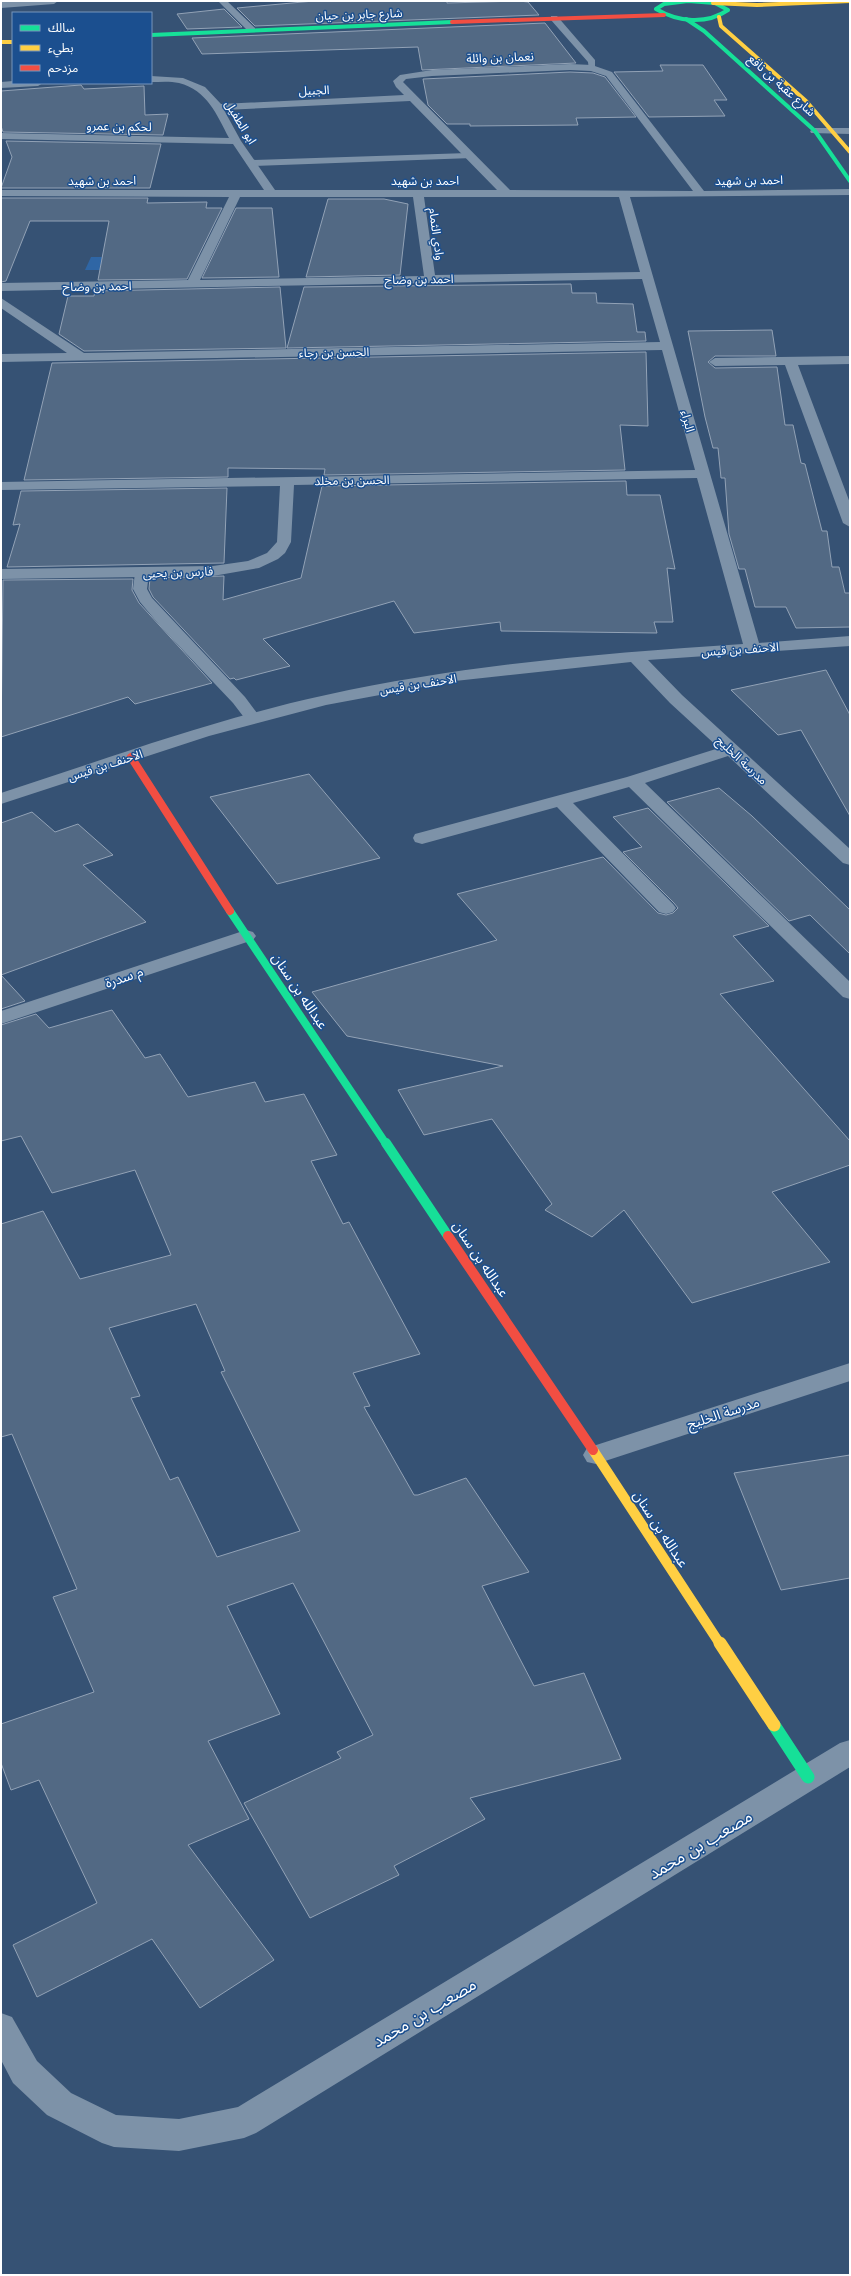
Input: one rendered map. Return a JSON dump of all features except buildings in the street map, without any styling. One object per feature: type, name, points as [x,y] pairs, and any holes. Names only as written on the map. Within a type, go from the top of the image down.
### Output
[{"type":"street","points":[[1,5],[54,1]]},
{"type":"street","points":[[222,1],[250,28]]},
{"type":"street","name":"شارع جابر بن حيان","points":[[152,35],[250,28],[604,11],[658,6],[670,2],[700,1],[713,3]]},
{"type":"street","points":[[713,3],[757,5],[850,1]]},
{"type":"street","name":"شارع عقبة بن نافع","points":[[713,3],[727,8],[728,10],[722,16],[721,26],[778,74],[835,131],[850,152]]},
{"type":"street","points":[[658,6],[657,11],[664,15]]},
{"type":"street","points":[[686,19],[765,10],[850,6]]},
{"type":"street","name":"شارع جابر بن حيان","points":[[152,31],[664,15],[686,19]]},
{"type":"street","name":"شارع عقبة بن نافع","points":[[686,19],[704,31],[815,131],[850,181]]},
{"type":"street","points":[[1,38],[12,37]]},
{"type":"street","points":[[1,42],[12,42]]},
{"type":"street","name":"نعمان بن وائلة","points":[[506,193],[412,98],[398,81],[404,77],[432,73],[592,68],[609,74],[701,194]]},
{"type":"street","name":"ابو الطفيل","points":[[152,79],[180,80],[192,83],[202,89],[218,107],[236,141],[272,194]]},
{"type":"street","points":[[1,85],[20,84]]},
{"type":"street","name":"الجبيل","points":[[218,107],[412,98]]},
{"type":"street","points":[[815,131],[850,131]]},
{"type":"street","name":"لحكم بن عمرو","points":[[1,136],[236,141]]},
{"type":"street","name":"احمد بن شهيد","points":[[1,193],[701,194],[850,192]]},
{"type":"street","name":"وادي الثمام","points":[[418,193],[430,279]]},
{"type":"street","points":[[192,284],[236,194]]},
{"type":"street","name":"البراء","points":[[624,194],[752,648]]},
{"type":"street","name":"احمد بن وضاح","points":[[1,288],[647,275]]},
{"type":"street","points":[[1,302],[80,356]]},
{"type":"street","name":"الحسن بن رجاء","points":[[1,358],[667,346]]},
{"type":"street","points":[[715,362],[847,360],[850,371]]},
{"type":"street","points":[[790,361],[850,523]]},
{"type":"street","name":"الحسن بن مخلد","points":[[1,486],[703,474]]},
{"type":"street","name":"فارس بن يحيى","points":[[1,574],[213,571],[240,568],[260,562],[276,554],[284,543],[287,481]]},
{"type":"street","name":"الاحنف بن قيس","points":[[1,799],[252,717],[328,699],[421,682],[524,668],[636,657],[850,641]]},
{"type":"street","name":"مدرسة الخليج","points":[[636,657],[676,699],[850,859]]},
{"type":"street","points":[[422,838],[633,781],[731,750]]},
{"type":"street","name":"عبدالله بن سنان","points":[[131,757],[246,936],[596,1455],[808,1777]]},
{"type":"street","points":[[633,781],[850,993]]},
{"type":"street","points":[[561,801],[666,908]]},
{"type":"street","name":"م سدرة","points":[[1,1018],[246,936]]},
{"type":"street","name":"مدرسة الخليج","points":[[596,1455],[850,1372]]},
{"type":"street","name":"مصعب بن محمد","points":[[1,2028],[25,2072],[59,2104],[114,2131],[178,2135],[244,2122],[850,1752]]},
{"type":"lane","points":[[554,18],[592,62],[592,68]]},
{"type":"lane","points":[[251,163],[468,156]]},
{"type":"lane","points":[[142,573],[140,589],[145,599],[166,624],[239,700],[252,717]]},
{"type":"shaded area","points":[[91,257],[126,257],[125,270],[85,270]]},
{"type":"traffic: fast","points":[[688,1],[715,3],[728,10],[721,15],[712,18],[692,20],[672,17],[656,9],[664,4],[688,1]]},
{"type":"traffic: fast","points":[[686,19],[704,31],[815,131],[850,181]]},
{"type":"traffic: fast","points":[[152,35],[452,22]]},
{"type":"traffic: fast","points":[[230,911],[448,1236]]},
{"type":"traffic: fast","points":[[774,1725],[808,1777]]},
{"type":"traffic: slow","points":[[713,3],[757,5],[850,1]]},
{"type":"traffic: slow","points":[[719,17],[721,26],[806,101],[850,152]]},
{"type":"traffic: slow","points":[[1,42],[12,42]]},
{"type":"traffic: slow","points":[[593,1450],[774,1725]]},
{"type":"traffic: jam","points":[[452,22],[616,15],[664,15]]},
{"type":"traffic: jam","points":[[131,757],[230,911]]},
{"type":"traffic: jam","points":[[448,1236],[593,1450]]}]
